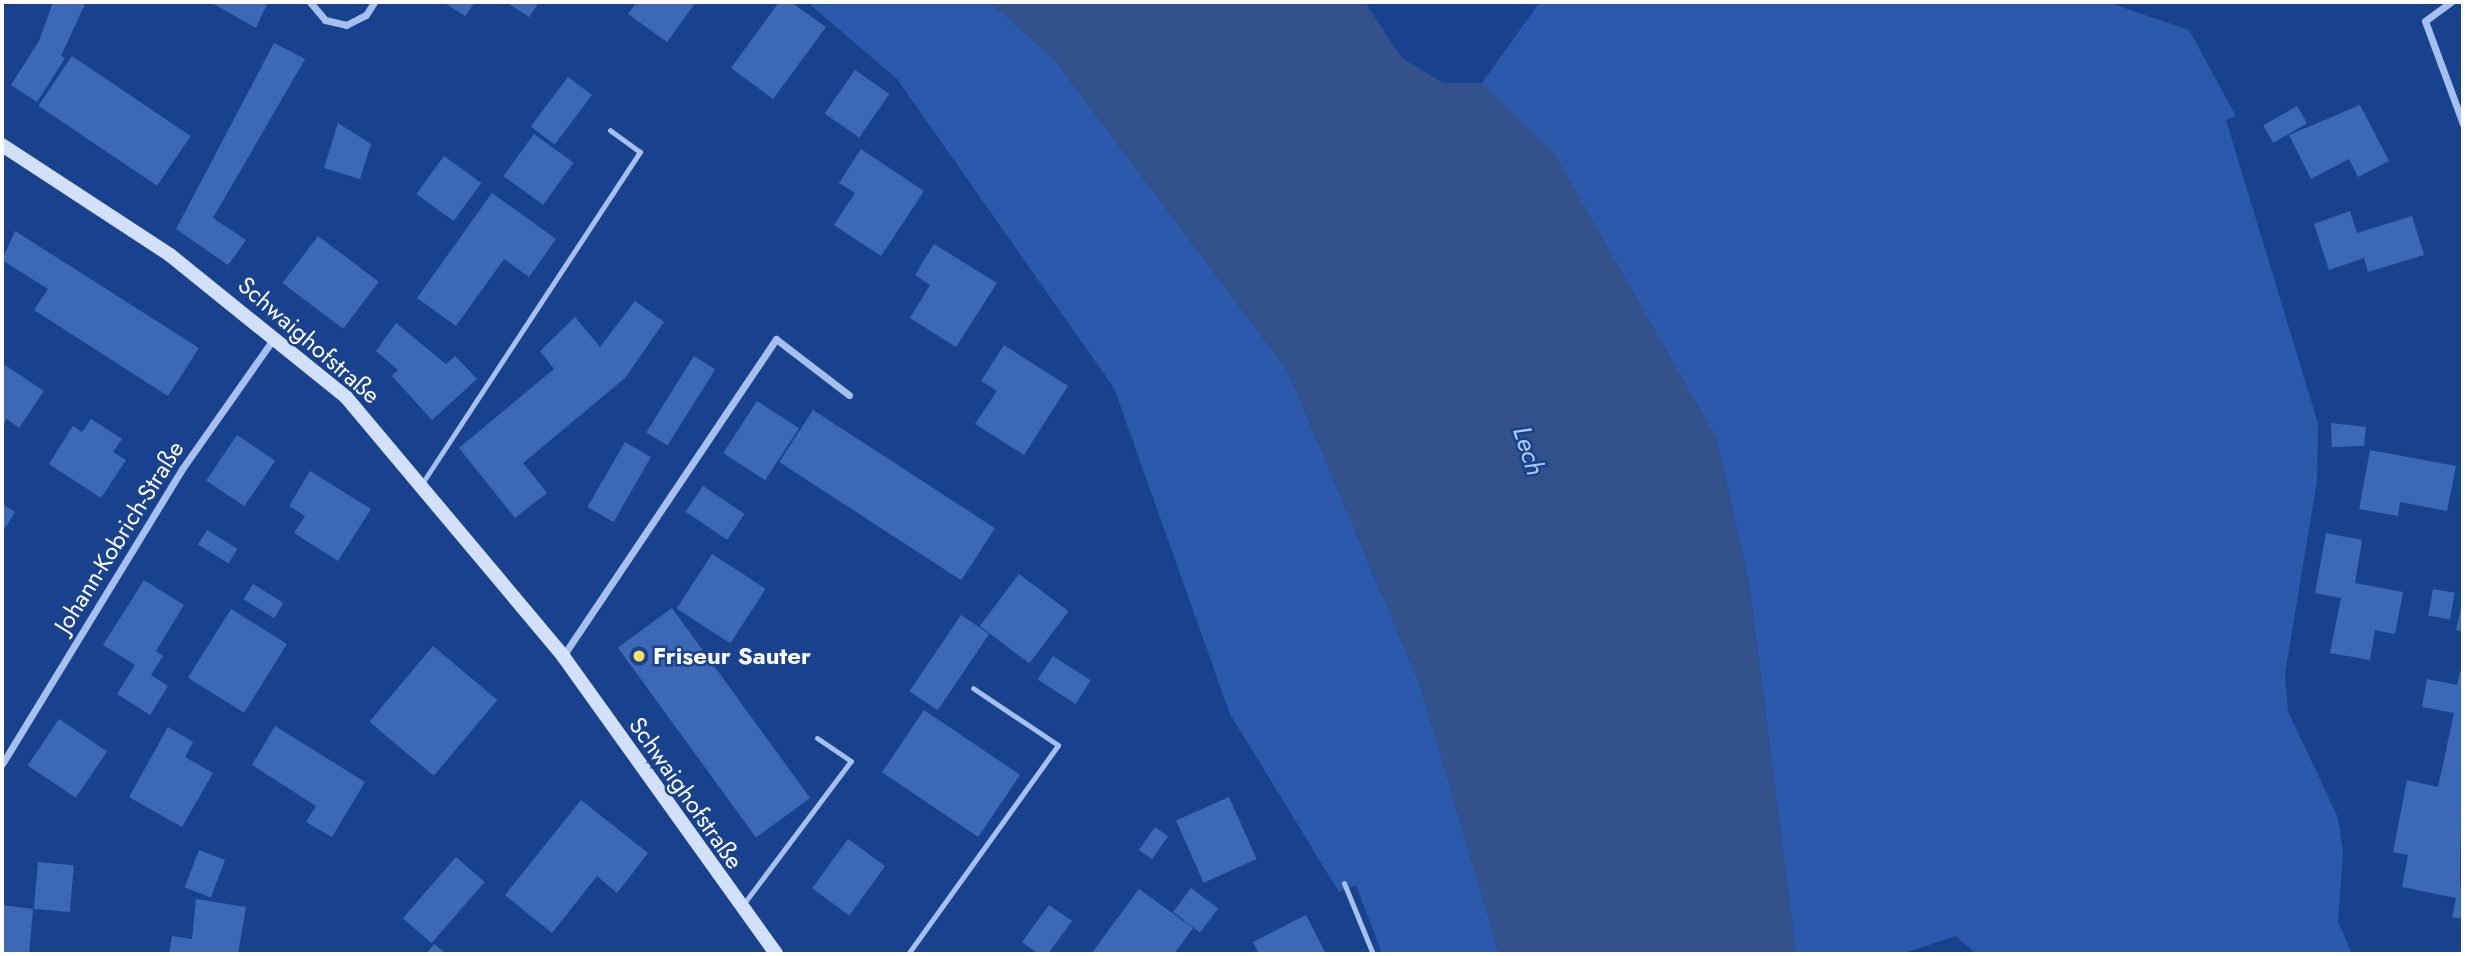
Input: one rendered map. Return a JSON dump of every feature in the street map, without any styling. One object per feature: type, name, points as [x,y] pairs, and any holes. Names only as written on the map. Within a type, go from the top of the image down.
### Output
[{"type":"street","points":[[310,2],[325,20],[346,24],[366,15],[374,2]]},
{"type":"street","points":[[2451,2],[2425,21],[2463,124]]},
{"type":"street","name":"Schwaighofstraße","points":[[2,145],[170,255],[276,335],[346,397],[564,656],[740,908],[776,954]]},
{"type":"street","name":"Johann-Kobrich-Straße","points":[[2,764],[183,469],[276,335]]},
{"type":"street","points":[[564,656],[776,339],[849,395]]},
{"type":"lane","points":[[421,485],[640,152],[610,130]]},
{"type":"lane","points":[[908,954],[1058,745],[973,688]]},
{"type":"lane","points":[[740,908],[851,761],[817,738]]},
{"type":"lane","points":[[1344,883],[1373,954]]},
{"type":"shaded area","points":[[807,2],[990,2],[1054,59],[1288,371],[1420,685],[1499,954],[1382,954],[1356,885],[1339,892],[1230,714],[1114,388],[897,79]]},
{"type":"shaded area","points":[[1540,2],[2107,2],[2189,30],[2236,116],[2226,120],[2318,424],[2317,481],[2285,674],[2288,711],[2338,818],[2343,853],[2338,922],[2352,954],[1976,954],[1956,936],[1902,954],[1796,954],[1749,584],[1716,437],[1482,83]]},
{"type":"water","name":"Lech","points":[[990,2],[1365,2],[1402,58],[1443,83],[1482,83],[1554,153],[1716,437],[1749,584],[1796,954],[1499,954],[1420,685],[1288,371],[1054,59]]},
{"type":"building","points":[[53,2],[86,2],[61,56],[65,58],[37,102],[11,85],[39,41]]},
{"type":"building","points":[[210,2],[268,2],[256,28]]},
{"type":"building","points":[[443,2],[475,2],[465,16]]},
{"type":"building","points":[[506,2],[539,2],[529,17]]},
{"type":"building","points":[[637,2],[696,2],[667,42],[628,14]]},
{"type":"building","points":[[779,2],[791,2],[826,27],[773,99],[731,68]]},
{"type":"building","points":[[274,43],[305,59],[213,218],[246,240],[228,265],[176,229]]},
{"type":"building","points":[[72,56],[191,136],[157,186],[38,106]]},
{"type":"building","points":[[855,70],[889,94],[859,138],[825,113]]},
{"type":"building","points":[[568,77],[592,95],[555,145],[531,127]]},
{"type":"building","points":[[2360,105],[2389,161],[2358,177],[2349,159],[2311,179],[2289,135]]},
{"type":"building","points":[[2297,106],[2307,123],[2273,143],[2263,126]]},
{"type":"building","points":[[338,123],[371,144],[360,179],[324,168]]},
{"type":"building","points":[[534,134],[574,163],[543,205],[503,176]]},
{"type":"building","points":[[861,149],[924,191],[881,256],[834,225],[855,193],[839,183]]},
{"type":"building","points":[[444,156],[481,183],[454,221],[416,194]]},
{"type":"building","points":[[492,193],[556,239],[529,277],[504,259],[456,326],[417,298]]},
{"type":"building","points":[[2350,211],[2357,233],[2412,216],[2424,255],[2368,272],[2364,258],[2329,270],[2314,224]]},
{"type":"building","points":[[15,231],[199,348],[168,396],[34,310],[48,289],[2,260]]},
{"type":"building","points":[[318,236],[379,282],[343,329],[282,283]]},
{"type":"building","points":[[934,244],[997,283],[956,347],[910,318],[930,285],[915,275]]},
{"type":"building","points":[[635,301],[664,322],[625,378],[523,463],[547,493],[515,518],[459,448],[554,369],[540,351],[575,317],[600,347]]},
{"type":"building","points":[[396,323],[446,364],[455,356],[477,379],[432,420],[392,376],[398,370],[376,351]]},
{"type":"building","points":[[1004,345],[1068,386],[1024,455],[975,424],[997,391],[981,381]]},
{"type":"building","points":[[694,356],[715,369],[668,446],[646,432]]},
{"type":"building","points":[[2,363],[44,391],[19,428],[7,419],[2,427]]},
{"type":"building","points":[[757,401],[799,428],[765,480],[723,453]]},
{"type":"building","points":[[813,410],[995,528],[961,580],[779,462]]},
{"type":"building","points":[[91,419],[122,439],[113,452],[126,460],[101,498],[49,464],[73,426],[82,432]]},
{"type":"building","points":[[2331,423],[2366,427],[2364,446],[2332,447]]},
{"type":"building","points":[[237,435],[275,461],[244,506],[206,481]]},
{"type":"building","points":[[625,442],[651,457],[613,522],[588,507]]},
{"type":"building","points":[[2370,450],[2456,466],[2447,511],[2400,502],[2398,516],[2359,509]]},
{"type":"building","points":[[310,471],[371,509],[338,561],[294,533],[305,516],[289,506]]},
{"type":"building","points":[[703,486],[744,514],[727,540],[686,512]]},
{"type":"building","points":[[2,504],[15,512],[2,533]]},
{"type":"building","points":[[207,530],[238,549],[229,563],[198,544]]},
{"type":"building","points":[[2326,533],[2362,540],[2355,583],[2403,592],[2395,634],[2375,630],[2370,660],[2330,653],[2341,598],[2315,593]]},
{"type":"building","points":[[712,554],[766,589],[730,643],[677,609]]},
{"type":"building","points":[[1019,574],[1069,611],[1029,663],[980,626]]},
{"type":"building","points":[[144,580],[184,605],[156,651],[163,656],[151,675],[168,686],[150,715],[117,694],[135,665],[103,645]]},
{"type":"building","points":[[253,584],[284,603],[274,618],[243,599]]},
{"type":"building","points":[[2433,589],[2455,593],[2450,619],[2428,616]]},
{"type":"building","points":[[2463,604],[2463,632],[2456,630]]},
{"type":"building","points":[[672,608],[810,798],[756,838],[618,647]]},
{"type":"building","points":[[231,609],[287,644],[244,713],[188,678]]},
{"type":"building","points":[[961,615],[989,634],[938,710],[910,691]]},
{"type":"building","points":[[433,646],[497,700],[434,776],[369,722]]},
{"type":"building","points":[[1053,656],[1091,681],[1075,704],[1038,679]]},
{"type":"building","points":[[2463,661],[2460,880],[2463,919],[2452,917],[2456,898],[2402,887],[2408,855],[2393,852],[2407,780],[2438,787],[2454,713],[2422,707],[2427,679],[2457,685]]},
{"type":"building","points":[[924,710],[1020,775],[978,837],[882,772]]},
{"type":"building","points":[[59,719],[107,751],[76,798],[28,765]]},
{"type":"building","points":[[275,726],[365,782],[332,837],[306,822],[316,806],[252,765]]},
{"type":"building","points":[[168,727],[193,742],[185,757],[213,773],[182,827],[129,797]]},
{"type":"building","points":[[1229,797],[1257,859],[1204,883],[1176,821]]},
{"type":"building","points":[[581,800],[648,853],[617,893],[597,876],[552,933],[505,895]]},
{"type":"building","points":[[1155,827],[1168,836],[1152,859],[1139,850]]},
{"type":"building","points":[[848,839],[885,866],[849,915],[812,888]]},
{"type":"building","points":[[199,850],[225,860],[211,897],[185,887]]},
{"type":"building","points":[[456,857],[485,882],[432,943],[403,918]]},
{"type":"building","points":[[38,862],[74,865],[70,912],[34,909]]},
{"type":"building","points":[[1191,888],[1218,908],[1200,932],[1173,912]]},
{"type":"building","points":[[1139,889],[1193,928],[1174,954],[1091,954]]},
{"type":"building","points":[[196,899],[246,907],[238,954],[169,954],[172,936],[192,939]]},
{"type":"building","points":[[2,905],[33,909],[29,954],[2,954]]},
{"type":"building","points":[[1049,905],[1072,921],[1048,954],[1039,954],[1022,942]]},
{"type":"building","points":[[1306,915],[1326,954],[1259,954],[1253,942]]},
{"type":"building","points":[[434,944],[447,954],[426,954]]},
{"type":"place","name":"Friseur Sauter","points":[[639,656]]}]
